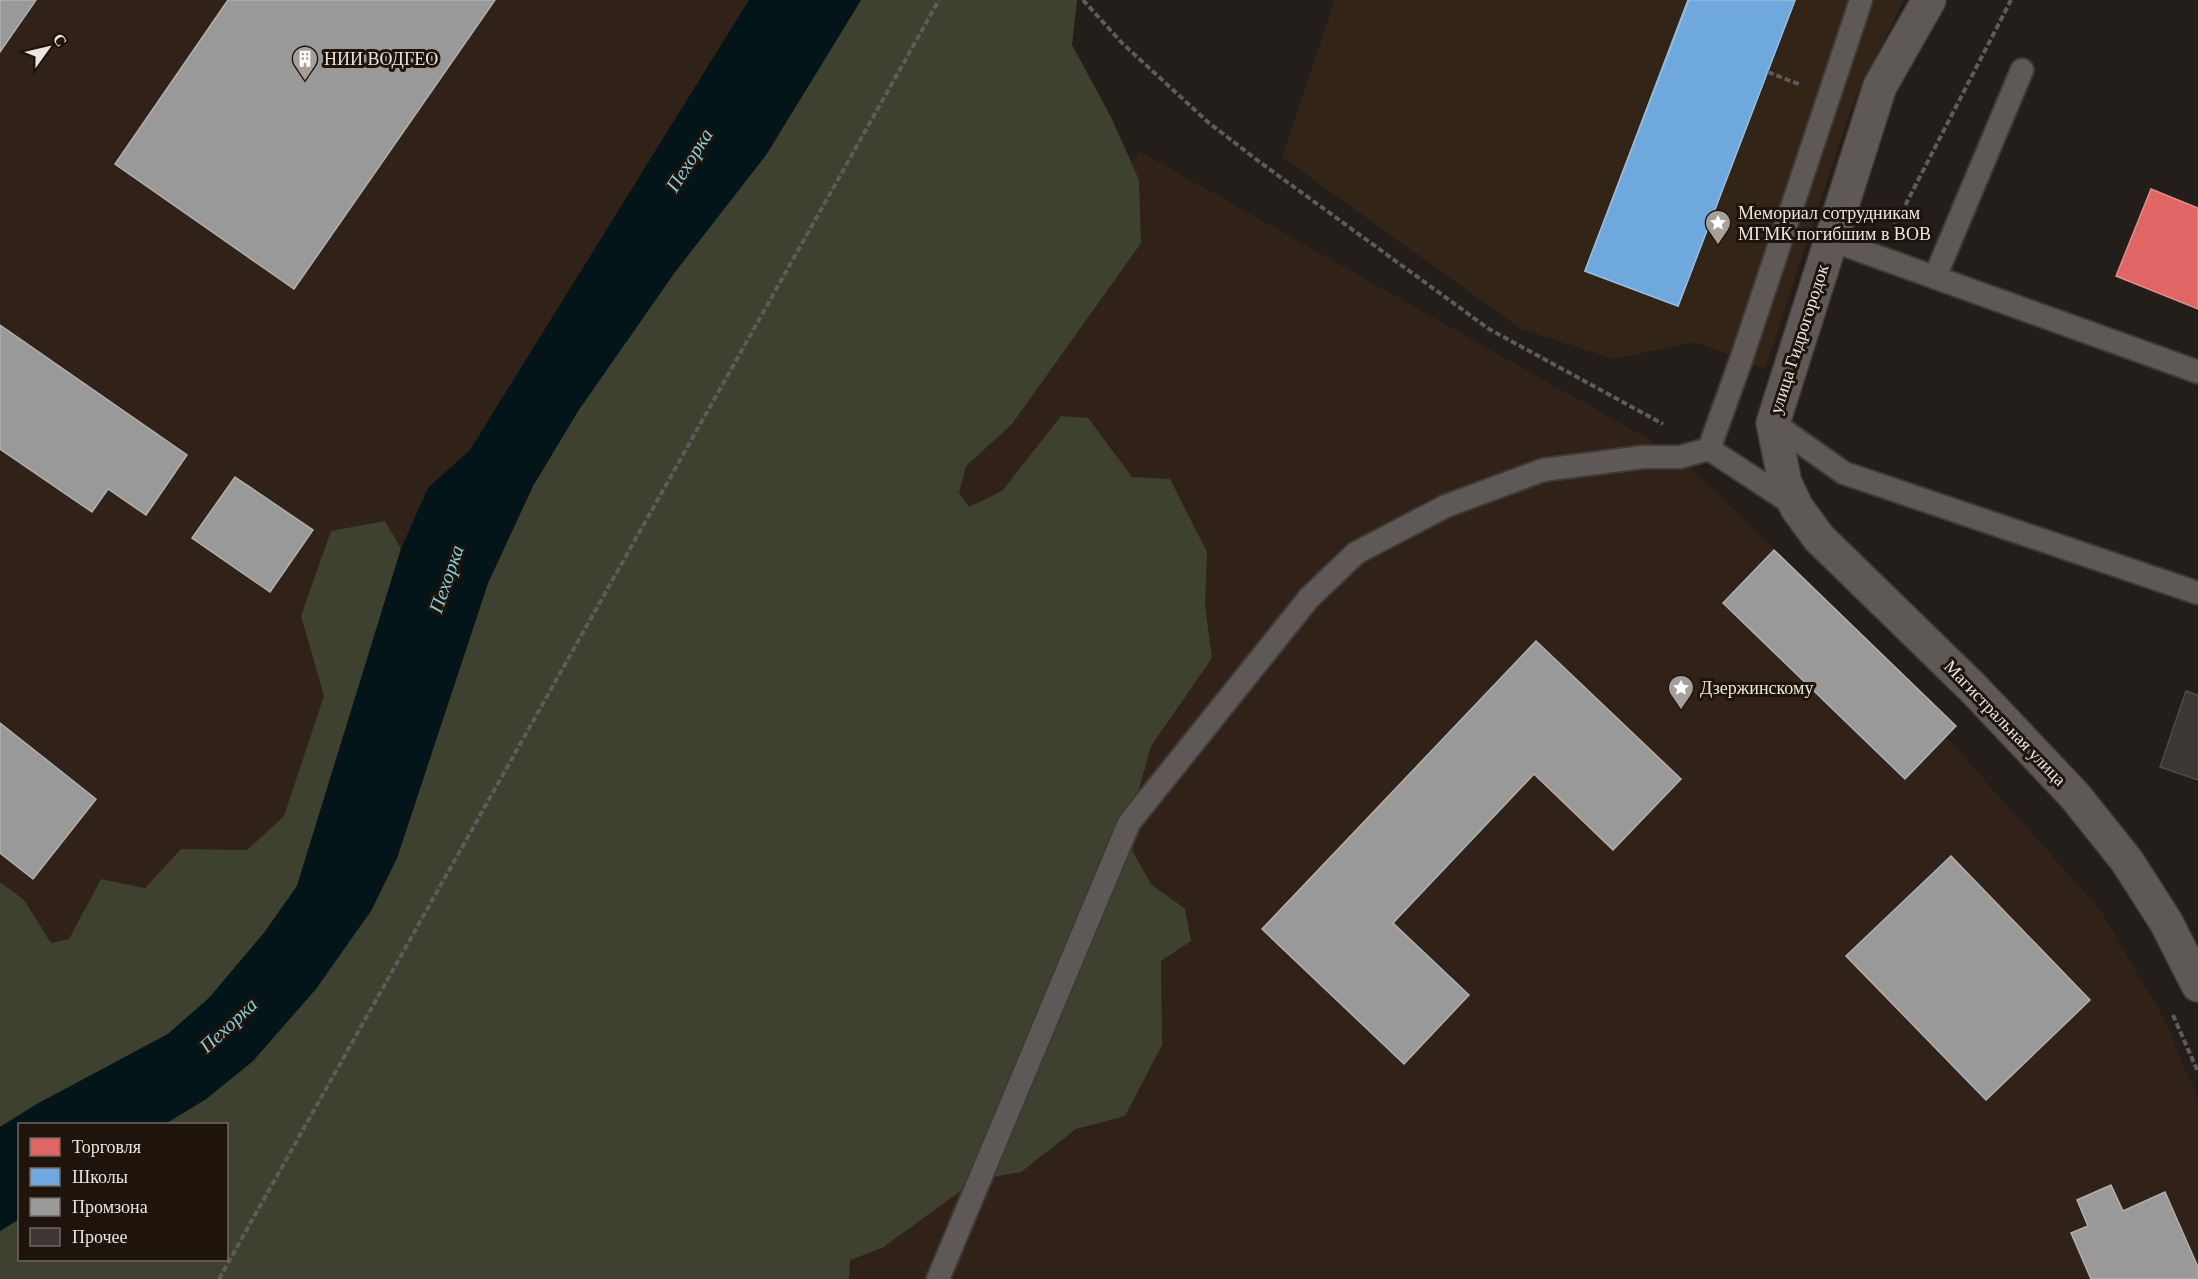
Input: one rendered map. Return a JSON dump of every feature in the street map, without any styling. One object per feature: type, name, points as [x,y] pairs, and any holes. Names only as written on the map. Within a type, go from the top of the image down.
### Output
[{"type":"street","name":"улица Гидрогородок","points":[[1791,495],[1773,423],[1880,86],[1929,0]]},
{"type":"street","name":"Магистральная улица","points":[[1791,495],[1819,538],[1974,689],[2075,796],[2127,861],[2166,922],[2198,985]]},
{"type":"lane","points":[[1708,449],[1745,349],[1861,0]]},
{"type":"lane","points":[[1935,277],[2022,70]]},
{"type":"lane","points":[[1831,240],[2198,372]]},
{"type":"lane","points":[[1773,423],[1844,473],[2198,593]]},
{"type":"lane","points":[[938,1279],[1129,823],[1309,598],[1356,553],[1446,506],[1543,470],[1643,456],[1680,456],[1708,449],[1791,495]]},
{"type":"path","points":[[219,1279],[939,0]]},
{"type":"path","points":[[1083,0],[1122,42],[1209,123],[1489,329],[1708,449]]},
{"type":"path","points":[[1879,257],[2011,0]]},
{"type":"path","points":[[2172,1012],[2198,1072]]},
{"type":"shaded area","name":"НИИ ВОДГЕО","points":[[0,0],[749,0],[470,450],[428,488],[401,549],[385,521],[301,616],[324,696],[284,816],[247,850],[181,849],[145,888],[101,879],[69,939],[51,943],[24,900],[0,882]]},
{"type":"shaded area","points":[[1335,0],[1904,0],[1852,106],[1765,369],[1695,342],[1614,359],[1521,329],[1282,157]]},
{"type":"shaded area","points":[[1139,151],[1680,457],[1956,726],[1946,737],[2101,911],[2163,1017],[2198,1099],[2198,1279],[470,1279],[552,1078]]},
{"type":"green space","points":[[861,0],[1077,0],[1072,45],[1111,117],[1139,180],[1141,243],[1012,424],[966,466],[959,493],[969,507],[1002,491],[1061,416],[1088,418],[1132,477],[1170,479],[1207,552],[1205,606],[1212,658],[1151,746],[1125,838],[1151,884],[1185,909],[1191,941],[1161,961],[1162,1045],[1125,1116],[1076,1129],[1021,1172],[976,1180],[882,1248],[850,1260],[849,1279],[0,1279],[0,1231],[18,1220],[18,1261],[228,1261],[228,1123],[167,1123],[206,1099],[253,1061],[371,911],[397,858],[488,583],[533,486],[578,411],[675,272],[766,155]]},
{"type":"green space","points":[[385,521],[401,549],[297,886],[264,933],[209,998],[168,1034],[37,1104],[0,1127],[0,882],[24,900],[51,943],[69,939],[101,879],[145,888],[181,849],[247,850],[284,816],[324,696],[301,616],[331,531]]},
{"type":"water","name":"Пехорка","points":[[749,0],[861,0],[766,155],[675,272],[578,411],[533,486],[488,583],[397,858],[371,911],[316,989],[253,1061],[206,1099],[167,1123],[18,1123],[18,1220],[0,1231],[0,1127],[37,1104],[168,1034],[209,998],[264,933],[297,886],[401,549],[428,488],[470,450]]},
{"type":"building: Торговля","points":[[2151,189],[2198,208],[2198,309],[2116,276]]},
{"type":"building: Школы","points":[[1688,0],[1795,0],[1678,306],[1585,271]]},
{"type":"building: Школы","points":[[1689,0],[1795,0],[1678,306],[1585,271]]},
{"type":"building: Промзона","points":[[0,0],[36,0],[0,52]]},
{"type":"building: Промзона","name":"НИИ ВОДГЕО","points":[[228,0],[495,0],[294,289],[115,164]]},
{"type":"building: Промзона","points":[[0,325],[187,455],[146,515],[108,489],[92,512],[0,449]]},
{"type":"building: Промзона","points":[[235,477],[313,530],[270,592],[192,538]]},
{"type":"building: Промзона","points":[[1774,550],[1956,726],[1905,779],[1723,603]]},
{"type":"building: Промзона","points":[[1536,641],[1681,779],[1613,850],[1534,774],[1393,923],[1469,995],[1404,1064],[1262,929]]},
{"type":"building: Промзона","points":[[0,723],[96,799],[33,879],[0,853]]},
{"type":"building: Промзона","points":[[1951,856],[2090,1000],[1986,1100],[1846,956]]},
{"type":"building: Промзона","points":[[2111,1185],[2123,1211],[2165,1192],[2198,1267],[2198,1279],[2091,1279],[2071,1233],[2088,1226],[2077,1200]]},
{"type":"building: Прочее","points":[[2186,691],[2198,695],[2198,780],[2160,767]]},
{"type":"place","name":"НИИ ВОДГЕО","points":[[305,82]]},
{"type":"place","name":"Мемориал сотрудникам МГМК погибшим в ВОВ","points":[[1718,246]]},
{"type":"place","name":"Дзержинскому","points":[[1681,711]]}]
